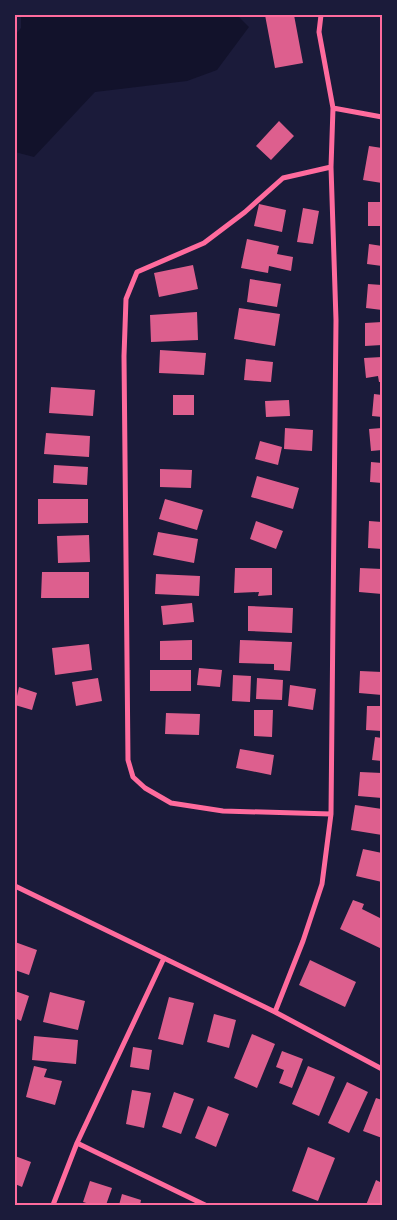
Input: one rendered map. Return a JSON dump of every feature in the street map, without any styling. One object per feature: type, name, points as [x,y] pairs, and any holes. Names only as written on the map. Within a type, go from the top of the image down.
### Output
[{"type":"street","points":[[275,1012],[322,884],[331,814],[335,574],[336,320],[331,167],[333,108],[319,32],[321,15]]},
{"type":"street","points":[[333,108],[382,117]]},
{"type":"street","points":[[331,167],[283,178],[245,212],[204,243],[136,272],[126,299],[124,356],[128,760],[133,776],[145,788],[171,802],[223,811],[331,814]]},
{"type":"street","points":[[15,886],[275,1012],[382,1069]]},
{"type":"street","points":[[52,1205],[77,1143],[164,958]]},
{"type":"street","points":[[77,1143],[204,1205]]},
{"type":"shaded area","points":[[21,15],[237,15],[249,27],[217,70],[187,81],[95,92],[34,157],[15,152],[15,35],[21,28]]},
{"type":"building","points":[[265,15],[294,15],[303,63],[275,68]]},
{"type":"building","points":[[279,121],[294,136],[271,160],[256,146]]},
{"type":"building","points":[[369,146],[382,148],[382,183],[363,180]]},
{"type":"building","points":[[368,202],[382,202],[382,226],[368,226]]},
{"type":"building","points":[[259,204],[286,210],[282,232],[254,226]]},
{"type":"building","points":[[303,208],[319,211],[313,244],[297,242]]},
{"type":"building","points":[[247,239],[279,246],[277,254],[293,257],[291,271],[269,266],[268,273],[241,268]]},
{"type":"building","points":[[369,244],[382,246],[382,266],[367,264]]},
{"type":"building","points":[[193,265],[198,289],[159,297],[154,273]]},
{"type":"building","points":[[250,279],[281,284],[277,307],[247,302]]},
{"type":"building","points":[[368,284],[382,285],[382,310],[366,308]]},
{"type":"building","points":[[239,308],[280,314],[275,346],[234,339]]},
{"type":"building","points":[[197,312],[198,340],[151,342],[150,315]]},
{"type":"building","points":[[382,322],[382,345],[365,346],[365,323]]},
{"type":"building","points":[[160,350],[206,353],[204,375],[159,373]]},
{"type":"building","points":[[382,357],[382,382],[379,382],[378,376],[366,378],[364,358]]},
{"type":"building","points":[[246,359],[273,362],[271,382],[244,380]]},
{"type":"building","points":[[51,387],[95,390],[93,416],[49,413]]},
{"type":"building","points":[[374,394],[382,395],[382,417],[372,416]]},
{"type":"building","points":[[173,395],[194,395],[194,415],[173,415]]},
{"type":"building","points":[[289,400],[290,416],[266,417],[265,401]]},
{"type":"building","points":[[285,428],[313,430],[312,451],[284,449]]},
{"type":"building","points":[[382,428],[382,450],[371,451],[369,429]]},
{"type":"building","points":[[46,433],[90,436],[89,457],[44,454]]},
{"type":"building","points":[[260,441],[282,447],[278,465],[255,459]]},
{"type":"building","points":[[371,462],[382,463],[382,483],[370,482]]},
{"type":"building","points":[[54,465],[88,467],[87,485],[53,483]]},
{"type":"building","points":[[160,469],[192,470],[191,488],[160,487]]},
{"type":"building","points":[[257,476],[299,488],[293,509],[251,497]]},
{"type":"building","points":[[38,499],[88,499],[88,523],[38,524]]},
{"type":"building","points":[[165,499],[203,510],[197,530],[159,519]]},
{"type":"building","points":[[256,521],[283,531],[276,549],[250,539]]},
{"type":"building","points":[[369,521],[382,522],[382,549],[368,548]]},
{"type":"building","points":[[158,532],[198,539],[194,563],[153,555]]},
{"type":"building","points":[[89,535],[90,562],[58,563],[57,536]]},
{"type":"building","points":[[235,568],[272,568],[272,595],[258,596],[259,592],[234,593]]},
{"type":"building","points":[[360,568],[382,569],[382,594],[359,592]]},
{"type":"building","points":[[42,572],[89,572],[89,598],[41,598]]},
{"type":"building","points":[[156,574],[200,576],[199,596],[155,594]]},
{"type":"building","points":[[192,603],[194,622],[163,625],[161,606]]},
{"type":"building","points":[[248,606],[293,608],[292,633],[248,631]]},
{"type":"building","points":[[192,640],[192,660],[160,660],[160,641]]},
{"type":"building","points":[[240,640],[292,642],[290,671],[274,670],[274,664],[239,663]]},
{"type":"building","points":[[89,644],[92,670],[55,675],[52,648]]},
{"type":"building","points":[[199,668],[222,670],[220,687],[197,685]]},
{"type":"building","points":[[150,670],[191,670],[191,691],[150,691]]},
{"type":"building","points":[[360,671],[382,672],[382,695],[359,693]]},
{"type":"building","points":[[233,675],[251,676],[250,702],[232,701]]},
{"type":"building","points":[[98,678],[102,701],[76,706],[72,682]]},
{"type":"building","points":[[257,678],[283,680],[282,700],[256,699]]},
{"type":"building","points":[[290,685],[316,689],[313,710],[288,706]]},
{"type":"building","points":[[19,687],[37,693],[32,710],[15,705]]},
{"type":"building","points":[[367,706],[382,706],[382,731],[366,730]]},
{"type":"building","points":[[254,710],[273,710],[272,737],[254,736]]},
{"type":"building","points":[[166,713],[200,714],[199,735],[165,734]]},
{"type":"building","points":[[375,737],[382,738],[382,761],[372,760]]},
{"type":"building","points":[[240,749],[274,755],[271,775],[236,768]]},
{"type":"building","points":[[360,772],[382,773],[382,798],[358,796]]},
{"type":"building","points":[[355,805],[382,809],[382,835],[351,830]]},
{"type":"building","points":[[363,849],[382,853],[382,882],[356,876]]},
{"type":"building","points":[[353,900],[364,904],[362,909],[382,919],[382,949],[340,929]]},
{"type":"building","points":[[15,942],[37,950],[29,975],[15,970]]},
{"type":"building","points":[[310,960],[356,982],[345,1007],[299,985]]},
{"type":"building","points":[[15,991],[29,996],[21,1021],[15,1018]]},
{"type":"building","points":[[50,992],[85,1001],[78,1030],[43,1022]]},
{"type":"building","points":[[169,997],[194,1003],[183,1045],[158,1039]]},
{"type":"building","points":[[214,1014],[236,1020],[229,1048],[207,1042]]},
{"type":"building","points":[[252,1034],[275,1044],[257,1088],[234,1078]]},
{"type":"building","points":[[34,1036],[78,1040],[76,1064],[32,1060]]},
{"type":"building","points":[[133,1047],[152,1050],[149,1070],[130,1067]]},
{"type":"building","points":[[282,1051],[303,1059],[292,1088],[279,1083],[284,1070],[276,1067]]},
{"type":"building","points":[[34,1066],[47,1069],[44,1077],[62,1081],[55,1105],[26,1097]]},
{"type":"building","points":[[308,1066],[335,1077],[319,1116],[292,1104]]},
{"type":"building","points":[[347,1082],[368,1092],[349,1133],[328,1123]]},
{"type":"building","points":[[132,1090],[151,1093],[144,1128],[126,1124]]},
{"type":"building","points":[[174,1092],[194,1099],[181,1134],[162,1127]]},
{"type":"building","points":[[376,1098],[382,1100],[382,1138],[363,1131]]},
{"type":"building","points":[[208,1106],[229,1114],[216,1147],[195,1138]]},
{"type":"building","points":[[308,1147],[335,1158],[318,1201],[292,1191]]},
{"type":"building","points":[[15,1156],[31,1162],[22,1187],[15,1184]]},
{"type":"building","points":[[376,1180],[382,1183],[382,1205],[366,1205]]},
{"type":"building","points":[[90,1181],[112,1188],[106,1205],[93,1205],[83,1202]]},
{"type":"building","points":[[122,1194],[141,1200],[140,1205],[119,1205]]}]
